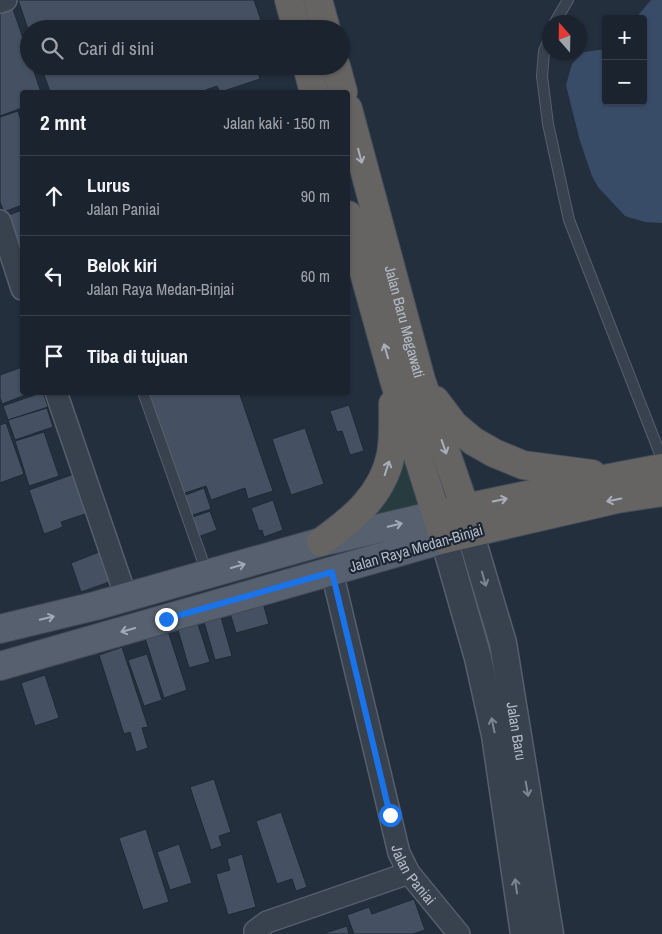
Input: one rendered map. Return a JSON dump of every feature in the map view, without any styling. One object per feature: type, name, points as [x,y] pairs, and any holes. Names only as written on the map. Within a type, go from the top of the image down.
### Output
[{"type":"highway","points":[[289,0],[295,20]]},
{"type":"highway","points":[[318,0],[324,20]]},
{"type":"highway","points":[[309,75],[313,90]]},
{"type":"highway","points":[[338,75],[342,90]]},
{"type":"highway","name":"Jalan Baru Megawati","points":[[350,116],[421,380],[467,520]]},
{"type":"highway","name":"Jalan Baru Megawati","points":[[350,222],[394,380],[440,527]]},
{"type":"highway","points":[[321,542],[355,516],[380,486],[387,471],[392,453],[394,380]]},
{"type":"highway","points":[[421,380],[454,425],[473,441],[494,453],[523,465],[616,477]]},
{"type":"highway","name":"Jalan Raya Medan-Binjai","points":[[440,527],[616,477],[662,468]]},
{"type":"highway","name":"Jalan Raya Medan-Binjai","points":[[467,520],[662,492]]},
{"type":"main road","name":"Jalan Raya Medan-Binjai","points":[[0,629],[126,597],[321,542],[440,527]]},
{"type":"main road","name":"Jalan Raya Medan-Binjai","points":[[0,666],[332,572],[440,527]]},
{"type":"street","points":[[0,2],[6,0]]},
{"type":"street","points":[[0,221],[20,284]]},
{"type":"street","points":[[57,395],[126,597]]},
{"type":"street","name":"Jalan Baru","points":[[467,520],[503,643],[550,934]]},
{"type":"street","name":"Jalan Baru","points":[[440,527],[478,658],[495,735],[524,934]]},
{"type":"street","name":"Jalan Paniai","points":[[332,572],[399,852],[409,873],[459,934]]},
{"type":"street","points":[[255,934],[255,931],[267,922],[409,873]]},
{"type":"lane","points":[[559,15],[568,0]]},
{"type":"lane","points":[[543,60],[542,76],[548,124],[569,220],[662,459]]},
{"type":"lane","points":[[144,395],[207,575]]},
{"type":"green space","points":[[402,452],[423,507],[371,520],[395,487]]},
{"type":"water","points":[[651,0],[662,0],[662,223],[645,222],[625,216],[598,187],[592,176],[580,141],[566,85],[572,64],[576,60],[587,60],[587,52],[602,50],[602,105],[647,105],[647,15],[638,15]]},
{"type":"building","points":[[18,0],[254,0],[261,20],[25,20]]},
{"type":"building","points":[[11,3],[20,30],[20,75],[35,75],[40,90],[20,90],[20,109],[0,116],[0,7]]},
{"type":"building","points":[[44,75],[259,75],[260,79],[227,90],[219,90],[217,86],[206,90],[49,90]]},
{"type":"building","points":[[18,111],[20,118],[20,206],[4,212],[0,202],[0,117]]},
{"type":"building","points":[[20,211],[20,258],[6,216]]},
{"type":"building","points":[[20,368],[20,395],[25,395],[2,404],[0,398],[0,375]]},
{"type":"building","points":[[34,395],[44,395],[48,407],[8,420],[3,406]]},
{"type":"building","points":[[148,395],[240,395],[273,491],[248,499],[245,488],[211,500],[206,486],[182,494]]},
{"type":"building","points":[[349,405],[364,451],[350,455],[342,431],[337,432],[330,411]]},
{"type":"building","points":[[47,408],[53,427],[15,440],[8,420]]},
{"type":"building","points":[[6,423],[24,474],[0,483],[0,425]]},
{"type":"building","points":[[305,428],[324,484],[291,495],[272,439]]},
{"type":"building","points":[[44,432],[59,476],[29,486],[15,441]]},
{"type":"building","points":[[74,474],[88,513],[61,522],[63,527],[44,534],[29,490]]},
{"type":"building","points":[[204,488],[211,509],[190,516],[183,496]]},
{"type":"building","points":[[273,500],[283,530],[264,537],[262,530],[259,531],[251,508]]},
{"type":"building","points":[[210,511],[217,530],[198,537],[190,518]]},
{"type":"building","points":[[104,550],[115,580],[81,592],[71,563]]},
{"type":"building","points":[[263,603],[269,624],[236,633],[230,613]]},
{"type":"building","points":[[221,617],[232,656],[215,660],[204,622]]},
{"type":"building","points":[[198,624],[210,662],[189,668],[178,630]]},
{"type":"building","points":[[168,631],[187,690],[164,698],[145,638]]},
{"type":"building","points":[[122,647],[148,727],[142,728],[148,748],[136,752],[130,732],[124,734],[99,655]]},
{"type":"building","points":[[147,654],[162,700],[144,706],[128,660]]},
{"type":"building","points":[[45,675],[59,718],[35,726],[21,683]]},
{"type":"building","points":[[214,779],[231,832],[219,836],[222,846],[211,850],[190,787]]},
{"type":"building","points":[[281,812],[307,887],[296,891],[292,879],[277,884],[256,821]]},
{"type":"building","points":[[146,829],[169,902],[143,910],[119,838]]},
{"type":"building","points":[[179,844],[192,883],[170,890],[157,852]]},
{"type":"building","points":[[242,854],[256,907],[228,915],[216,874],[230,870],[227,859]]},
{"type":"building","points":[[414,899],[425,930],[413,934],[354,934],[347,915],[369,907],[372,914]]},
{"type":"building","points":[[347,926],[349,934],[322,934]]},
{"type":"route","points":[[166,619],[332,572],[390,815]]}]
